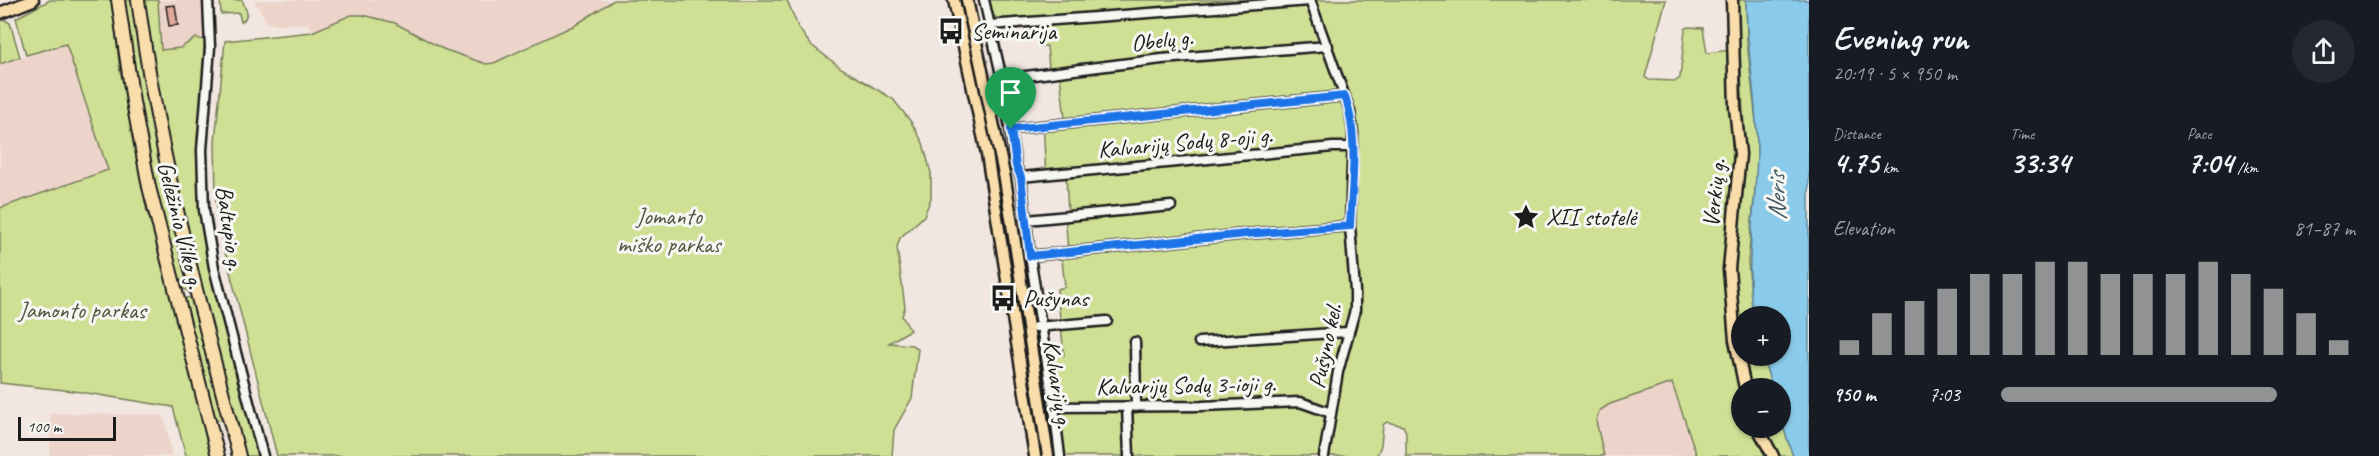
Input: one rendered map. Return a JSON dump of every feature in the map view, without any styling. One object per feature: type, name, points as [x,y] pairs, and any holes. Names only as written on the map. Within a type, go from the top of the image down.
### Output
[{"type":"highway","name":"Geležinio Vilko g.","points":[[118,0],[140,141],[175,292],[218,456]]},
{"type":"highway","name":"Geležinio Vilko g.","points":[[138,0],[154,108],[194,287],[239,456]]},
{"type":"highway","points":[[175,292],[187,294],[194,287]]},
{"type":"highway","points":[[213,435],[219,426],[225,426],[233,432]]},
{"type":"main road","points":[[0,12],[21,0]]},
{"type":"main road","points":[[0,12],[33,0]]},
{"type":"main road","name":"Kalvarijų g.","points":[[954,0],[987,154],[1035,456]]},
{"type":"main road","name":"Kalvarijų g.","points":[[967,0],[1003,168],[1048,456]]},
{"type":"main road","name":"Verkių g.","points":[[1732,0],[1735,108],[1740,154],[1729,269],[1735,340],[1743,378]]},
{"type":"main road","points":[[1023,379],[1036,377]]},
{"type":"main road","points":[[1763,438],[1773,456]]},
{"type":"street","name":"Baltupio g.","points":[[208,0],[210,47],[202,150],[204,210],[214,267],[263,456]]},
{"type":"street","points":[[984,0],[1002,79],[1016,166],[1021,177],[1030,256],[1060,456]]},
{"type":"street","points":[[990,25],[1310,1]]},
{"type":"street","name":"Pušyno kel.","points":[[1310,1],[1345,96],[1352,124],[1353,147],[1350,226],[1355,291],[1352,321],[1347,332],[1324,456]]},
{"type":"street","name":"Obelų g.","points":[[1002,79],[1162,58],[1328,46]]},
{"type":"street","points":[[1011,129],[1345,96]]},
{"type":"street","name":"Kalvarijų Sodų 8-oji g.","points":[[1021,177],[1353,147]]},
{"type":"street","points":[[1027,220],[1171,206]]},
{"type":"street","points":[[1030,256],[1257,232],[1350,226]]},
{"type":"street","points":[[1029,328],[1107,321]]},
{"type":"street","points":[[1199,342],[1347,332]]},
{"type":"street","points":[[1129,456],[1135,342]]},
{"type":"street","name":"Kalvarijų Sodų 3-ioji g.","points":[[1054,407],[1300,402],[1330,414]]},
{"type":"shaded area","points":[[158,0],[203,0],[205,38],[196,38],[180,48],[161,50]]},
{"type":"shaded area","points":[[254,0],[614,0],[577,24],[494,63],[486,64],[443,49],[418,34],[351,15],[312,32],[308,24],[268,24]]},
{"type":"shaded area","points":[[66,44],[108,170],[0,208],[0,64]]},
{"type":"shaded area","points":[[1672,383],[1697,456],[1604,456],[1596,421],[1599,411],[1610,404]]},
{"type":"shaded area","points":[[51,413],[164,415],[172,456],[50,456]]},
{"type":"green space","name":"Jamonto parkas","points":[[50,0],[112,0],[120,71],[126,91],[147,212],[153,226],[214,456],[186,456],[173,407],[74,391],[0,383],[0,208],[108,170],[66,44],[26,55],[16,18]]},
{"type":"green space","points":[[123,0],[133,0],[160,164],[190,287],[188,291],[183,289],[167,241],[144,140]]},
{"type":"green space","points":[[143,0],[158,0],[161,50],[180,48],[196,38],[205,40],[197,165],[206,255],[258,456],[244,456],[169,162]]},
{"type":"green space","points":[[220,0],[242,0],[247,12],[245,19],[241,22],[239,13],[221,14]]},
{"type":"green space","name":"Jomanto miško parkas","points":[[614,0],[787,0],[798,27],[810,44],[841,68],[893,99],[911,122],[923,143],[931,173],[931,198],[924,216],[900,238],[897,247],[905,307],[902,316],[910,330],[889,343],[912,345],[918,349],[912,398],[894,430],[892,456],[277,456],[223,244],[216,201],[215,141],[225,41],[312,32],[351,15],[363,15],[395,23],[443,49],[486,64],[494,63],[577,24]]},
{"type":"green space","points":[[959,0],[966,17],[989,117],[1012,249],[1007,249]]},
{"type":"green space","points":[[988,0],[1666,0],[1645,77],[1649,80],[1676,81],[1680,78],[1685,29],[1688,27],[1703,28],[1707,53],[1730,50],[1733,170],[1725,260],[1731,308],[1731,366],[1738,366],[1740,378],[1731,378],[1731,438],[1760,438],[1770,456],[1697,456],[1672,383],[1610,404],[1599,411],[1596,421],[1604,456],[1406,456],[1406,432],[1403,426],[1387,422],[1383,425],[1381,445],[1377,456],[1063,456],[1047,357],[1064,355],[1057,289],[1065,287],[1061,251],[1068,250],[1065,215],[1068,214],[1066,175],[1046,176],[1043,123],[1065,118],[1059,68],[1049,67],[1047,46],[1039,46],[1035,16],[998,19],[992,14]]},
{"type":"green space","points":[[1737,0],[1746,0],[1747,42],[1757,131],[1757,168],[1748,262],[1752,306],[1736,306],[1733,284],[1735,235],[1745,146]]},
{"type":"green space","points":[[5,20],[10,23],[20,57],[0,64],[0,21]]},
{"type":"green space","points":[[1013,256],[1031,375],[1029,376],[1008,257]]},
{"type":"green space","points":[[192,297],[223,419],[214,421],[183,299]]},
{"type":"green space","points":[[1744,366],[1766,366],[1769,378],[1747,378]]},
{"type":"green space","points":[[1769,438],[1787,438],[1793,456],[1779,456]]},
{"type":"water","name":"Neris","points":[[1746,0],[1809,0],[1809,456],[1793,456],[1787,438],[1791,438],[1791,378],[1769,378],[1766,366],[1791,366],[1791,306],[1752,306],[1750,252],[1757,147]]},
{"type":"building","points":[[175,5],[178,25],[169,26],[166,6]]},
{"type":"place","name":"Seminarija","points":[[951,31]]},
{"type":"place","name":"XII stotelė","points":[[1526,217]]},
{"type":"place","name":"Pušynas","points":[[1003,298]]},
{"type":"route","points":[[1345,96],[1353,133],[1350,226],[1302,228],[1030,256],[1021,177],[1016,166],[1011,129],[1345,96]]}]
